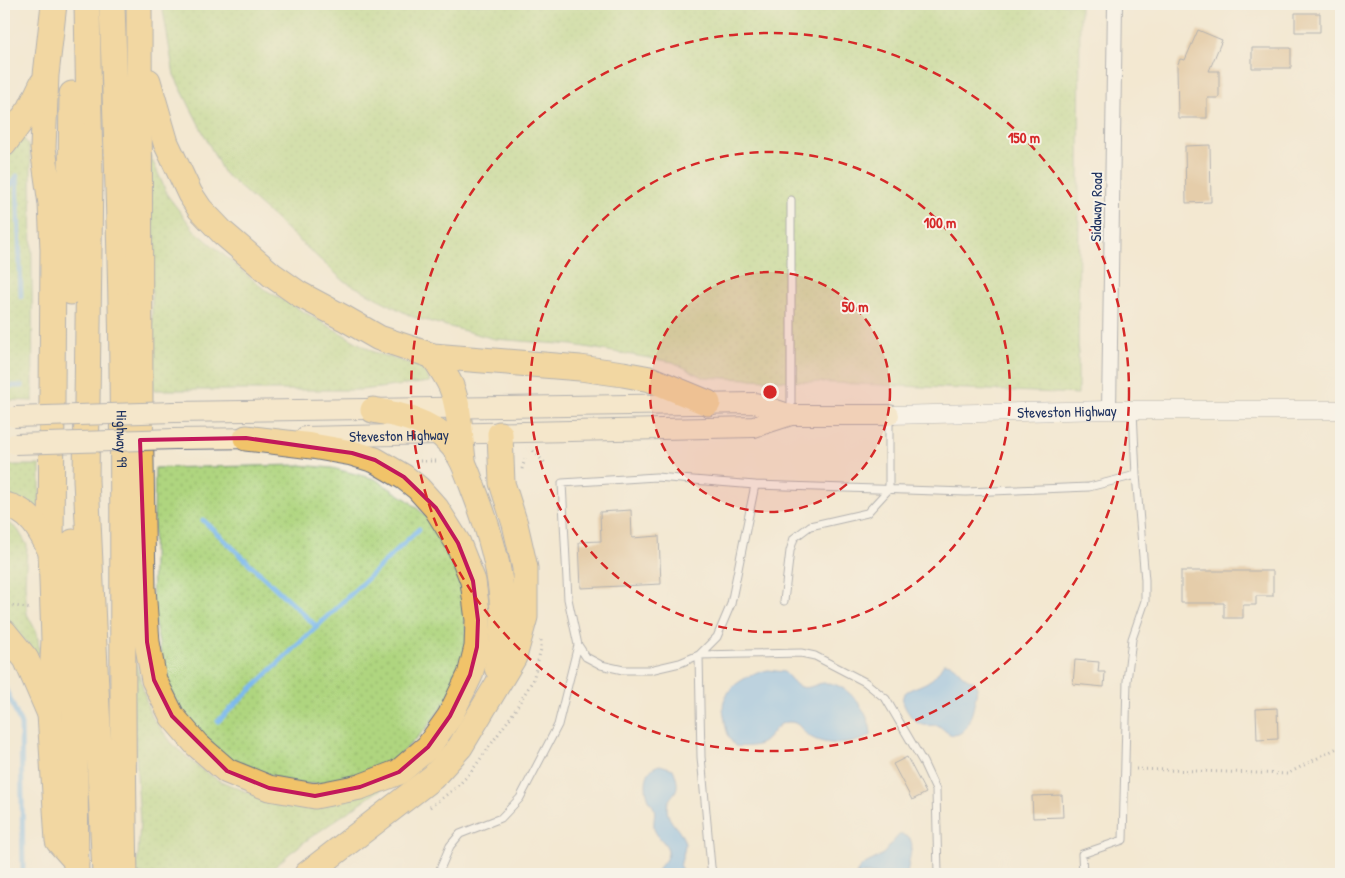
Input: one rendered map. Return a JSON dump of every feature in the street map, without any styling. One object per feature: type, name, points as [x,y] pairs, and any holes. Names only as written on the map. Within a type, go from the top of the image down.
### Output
[{"type":"highway","points":[[54,4],[46,75],[43,148],[51,204],[53,250],[51,552],[54,640],[50,714],[58,841],[76,868]]},
{"type":"highway","points":[[74,4],[70,174],[76,868]]},
{"type":"highway","points":[[87,4],[90,173],[86,480],[105,874]]},
{"type":"highway","name":"Highway 99","points":[[112,4],[119,194],[122,372],[122,745],[125,874]]},
{"type":"highway","points":[[139,4],[142,579],[147,642],[154,680],[172,716],[198,745],[227,771],[270,788],[315,796],[360,787],[398,772],[428,747],[450,716],[470,675],[476,646],[478,620],[473,582],[458,543],[436,508],[418,488],[404,477],[375,460],[352,453],[246,438]]},
{"type":"highway","points":[[139,42],[166,143],[190,194],[200,209],[223,233],[272,275],[299,294],[380,338],[433,356],[580,368],[623,374],[650,379],[708,403]]},
{"type":"highway","points":[[4,144],[30,109],[46,75]]},
{"type":"highway","points":[[98,709],[106,498],[108,185],[116,141]]},
{"type":"highway","points":[[433,356],[452,388],[456,407],[451,434],[453,460],[488,528],[499,571],[503,618],[500,653],[490,694]]},
{"type":"highway","points":[[373,410],[399,415],[451,434]]},
{"type":"highway","points":[[307,874],[434,777],[460,747],[490,694],[514,657],[525,617],[525,568],[516,524],[502,483],[500,434]]},
{"type":"highway","points":[[4,505],[21,511],[32,519],[51,552]]},
{"type":"highway","points":[[4,632],[26,659],[50,714]]},
{"type":"main road","name":"Steveston Highway","points":[[9,417],[174,412],[708,403],[755,403],[791,415]]},
{"type":"main road","name":"Steveston Highway","points":[[9,444],[754,427],[791,415],[889,415]]},
{"type":"street","name":"Sidaway Road","points":[[1110,410],[1115,4]]},
{"type":"street","name":"Steveston Highway","points":[[889,415],[1110,410],[1341,410]]},
{"type":"lane","points":[[791,200],[791,415]]},
{"type":"lane","points":[[1083,874],[1082,854],[1123,840],[1127,681],[1132,639],[1145,601],[1146,580],[1136,475],[1133,410]]},
{"type":"lane","points":[[784,601],[790,551],[794,538],[810,526],[868,513],[889,489],[889,415]]},
{"type":"lane","points":[[938,874],[936,790],[923,762],[886,699],[865,682],[815,656],[801,653],[699,655],[680,663],[650,670],[623,670],[601,665],[586,657],[578,646],[568,598],[562,483],[656,477],[755,485],[966,492],[1089,487],[1136,475]]},
{"type":"lane","points":[[711,872],[701,756],[699,655],[717,637],[731,604],[755,485]]},
{"type":"lane","points":[[438,874],[450,846],[460,834],[501,818],[520,798],[558,725],[578,646]]},
{"type":"path","points":[[533,451],[546,464]]},
{"type":"path","points":[[409,461],[453,460]]},
{"type":"path","points":[[4,601],[10,605],[31,609]]},
{"type":"path","points":[[1125,769],[1287,774],[1341,746]]},
{"type":"highlighted area","points":[[246,438],[352,453],[375,460],[404,477],[436,508],[458,543],[473,581],[478,620],[477,647],[470,675],[450,716],[428,747],[399,772],[360,787],[315,796],[269,788],[227,771],[172,716],[154,680],[147,642],[140,440]]},
{"type":"green space","points":[[162,4],[1080,4],[1078,394],[702,377],[673,362],[573,345],[495,339],[413,317],[344,281],[223,172],[174,75]]},
{"type":"green space","points":[[23,137],[29,147],[31,163],[33,401],[4,400],[4,163]]},
{"type":"green space","points":[[150,155],[168,196],[194,230],[264,289],[374,352],[424,368],[430,382],[361,390],[153,390]]},
{"type":"green space","points":[[40,465],[40,512],[4,497],[4,467]]},
{"type":"green space","points":[[300,465],[332,468],[375,479],[409,501],[438,527],[463,573],[467,654],[447,700],[425,730],[396,758],[379,769],[345,781],[309,784],[291,783],[224,758],[171,702],[152,609],[155,468]]},
{"type":"green space","points":[[4,519],[18,530],[27,545],[25,585],[27,614],[37,633],[40,653],[36,653],[4,617]]},
{"type":"green space","points":[[129,639],[150,714],[173,745],[202,770],[218,780],[254,795],[272,800],[384,787],[311,837],[267,874],[134,874],[138,857],[140,822]]},
{"type":"water","points":[[944,663],[953,666],[965,677],[976,683],[977,688],[967,726],[957,735],[950,734],[937,725],[925,725],[915,721],[905,706],[903,699],[907,691],[932,679]]},
{"type":"water","points":[[768,670],[784,672],[798,686],[809,687],[825,683],[834,684],[850,693],[863,709],[871,735],[849,743],[823,742],[806,734],[795,723],[788,722],[780,725],[762,743],[749,746],[735,746],[729,738],[726,728],[723,711],[724,701],[736,684],[755,674]]},
{"type":"water","points":[[660,765],[673,769],[676,778],[676,789],[668,803],[667,809],[670,818],[684,839],[685,847],[680,867],[685,874],[655,874],[665,860],[668,851],[666,845],[655,831],[654,808],[648,797],[646,782],[651,770]]},
{"type":"water","points":[[899,835],[910,838],[912,845],[907,874],[856,874],[862,866],[884,853]]},
{"type":"building","points":[[1295,13],[1320,13],[1320,32],[1295,32]]},
{"type":"building","points":[[1198,30],[1222,40],[1209,71],[1219,71],[1219,98],[1207,98],[1207,118],[1178,118],[1177,66],[1180,59],[1185,60]]},
{"type":"building","points":[[1252,48],[1291,48],[1291,68],[1252,68]]},
{"type":"building","points":[[1210,145],[1211,202],[1186,203],[1185,146]]},
{"type":"building","points":[[631,510],[632,538],[659,536],[661,584],[581,588],[579,542],[601,541],[600,512]]},
{"type":"building","points":[[1181,571],[1273,571],[1273,596],[1256,596],[1256,605],[1243,605],[1243,618],[1224,618],[1224,603],[1181,603]]},
{"type":"building","points":[[1075,660],[1099,662],[1098,672],[1105,672],[1104,687],[1073,684]]},
{"type":"building","points":[[1277,708],[1278,739],[1257,740],[1256,709]]},
{"type":"building","points":[[907,757],[926,793],[912,800],[893,764]]},
{"type":"building","points":[[1062,795],[1063,817],[1033,818],[1032,796]]},
{"type":"waterway","points":[[4,195],[17,176],[21,297]]},
{"type":"waterway","points":[[4,386],[22,386]]},
{"type":"waterway","points":[[203,520],[317,627]]},
{"type":"waterway","points":[[218,721],[419,529]]},
{"type":"waterway","points":[[4,686],[21,725],[23,874]]}]
